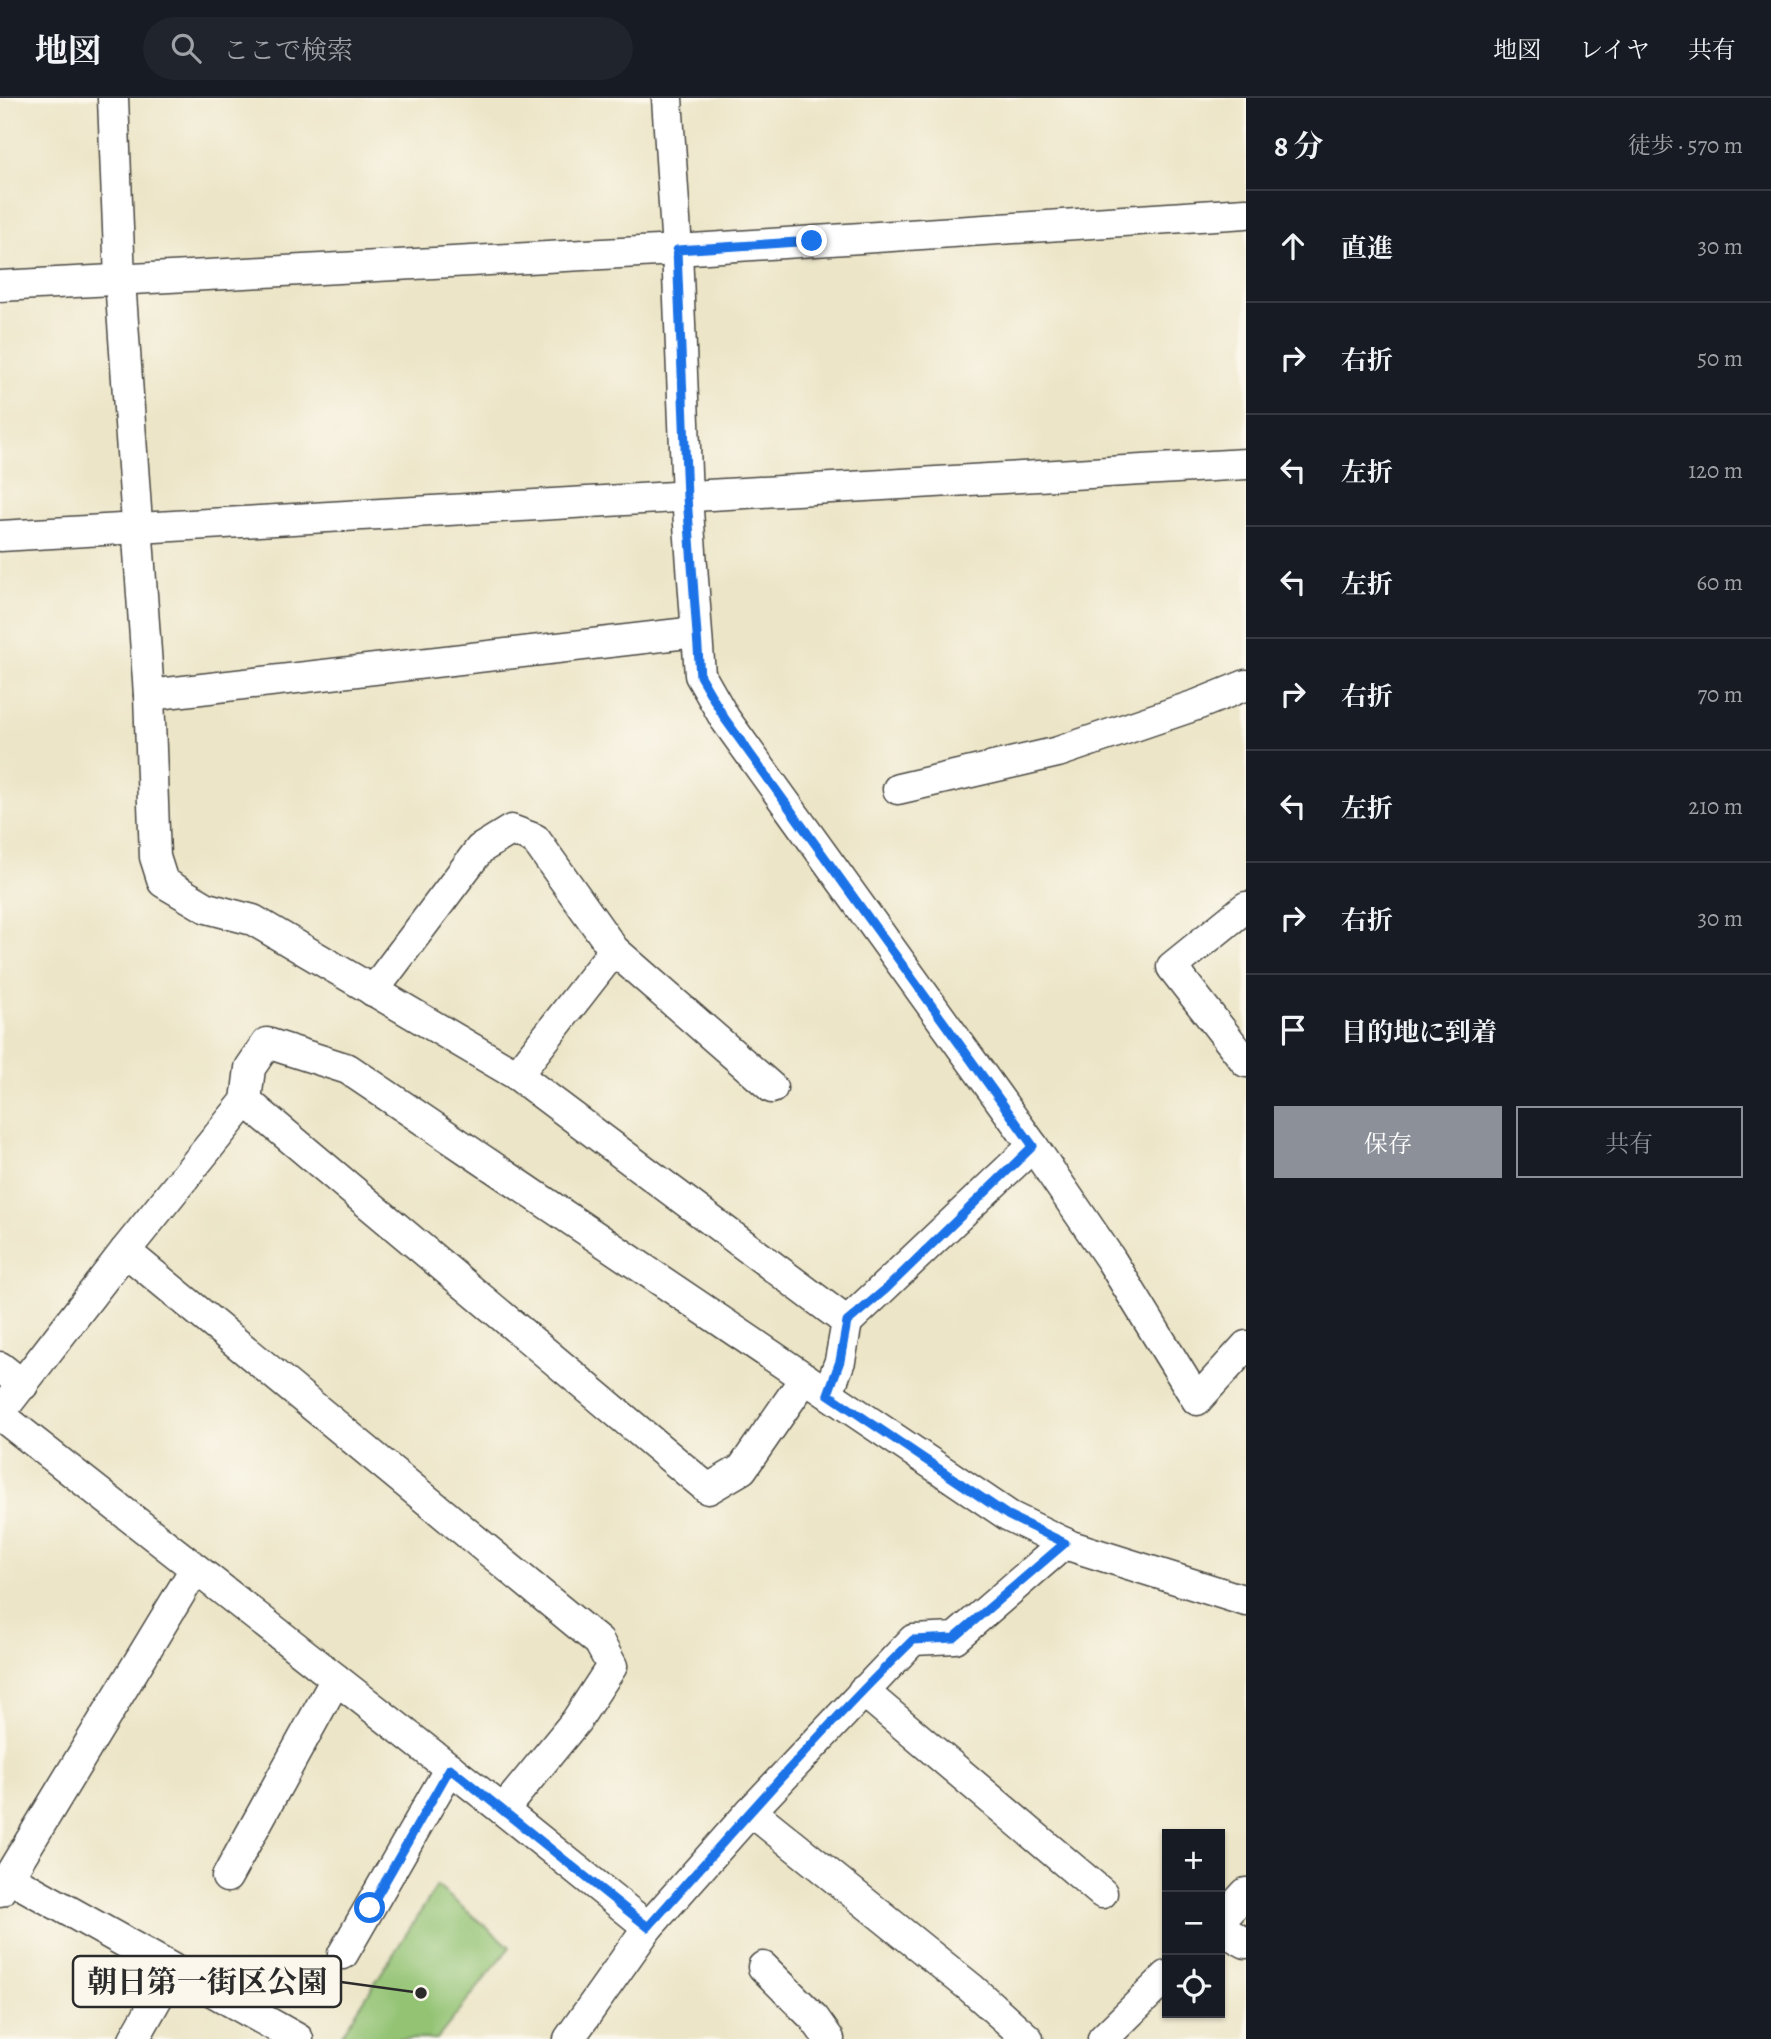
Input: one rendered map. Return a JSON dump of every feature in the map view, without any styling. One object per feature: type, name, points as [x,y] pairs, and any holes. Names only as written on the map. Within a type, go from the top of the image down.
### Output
[{"type":"street","points":[[113,98],[120,280],[149,695],[155,857],[163,882],[207,908],[253,920],[517,1075],[847,1322]]},
{"type":"street","points":[[667,98],[677,250],[687,497],[700,676],[725,719],[1033,1146],[1111,1259],[1198,1400],[1246,1346]]},
{"type":"street","points":[[0,286],[677,250],[1246,213]]},
{"type":"street","points":[[0,536],[687,497],[1033,474],[1246,464]]},
{"type":"street","points":[[149,695],[696,632]]},
{"type":"street","points":[[898,789],[1058,752],[1199,704],[1246,685]]},
{"type":"street","points":[[373,991],[480,849],[511,830],[535,839],[614,950],[772,1088]]},
{"type":"street","points":[[1246,907],[1172,967],[1246,1062]]},
{"type":"street","points":[[517,1075],[614,950]]},
{"type":"street","points":[[648,1927],[0,1415],[11,1376],[125,1251],[246,1101],[250,1068],[267,1043],[348,1069],[1009,1516],[1065,1543],[1246,1601]]},
{"type":"street","points":[[246,1101],[708,1489],[742,1469],[840,1361],[847,1322],[886,1289],[1033,1146]]},
{"type":"street","points":[[125,1251],[599,1642],[612,1666],[576,1721],[503,1810]]},
{"type":"street","points":[[569,2039],[648,1927],[751,1811],[913,1640],[954,1638],[1065,1543]]},
{"type":"street","points":[[195,1569],[4,1884],[173,1970],[298,2039]]},
{"type":"street","points":[[228,1877],[335,1679]]},
{"type":"street","points":[[863,1691],[1102,1893]]},
{"type":"street","points":[[343,1954],[450,1768]]},
{"type":"street","points":[[751,1811],[971,1988],[1028,2039]]},
{"type":"street","points":[[1225,1916],[1246,1893]]},
{"type":"street","points":[[1225,1932],[1246,1942]]},
{"type":"street","points":[[763,1967],[814,2018],[830,2039]]},
{"type":"street","points":[[134,2039],[173,1970]]},
{"type":"street","points":[[1103,2039],[1162,1981]]},
{"type":"green space","points":[[437,1886],[510,1947],[437,2039],[339,2039]]},
{"type":"place","name":"朝日第一街区公園","points":[[421,1993]]},
{"type":"route","points":[[370,1908],[450,1768],[648,1927],[751,1811],[913,1640],[954,1638],[1065,1543],[1009,1516],[828,1394],[840,1361],[847,1322],[886,1289],[1033,1146],[725,719],[700,676],[687,497],[677,250],[812,241]]}]
